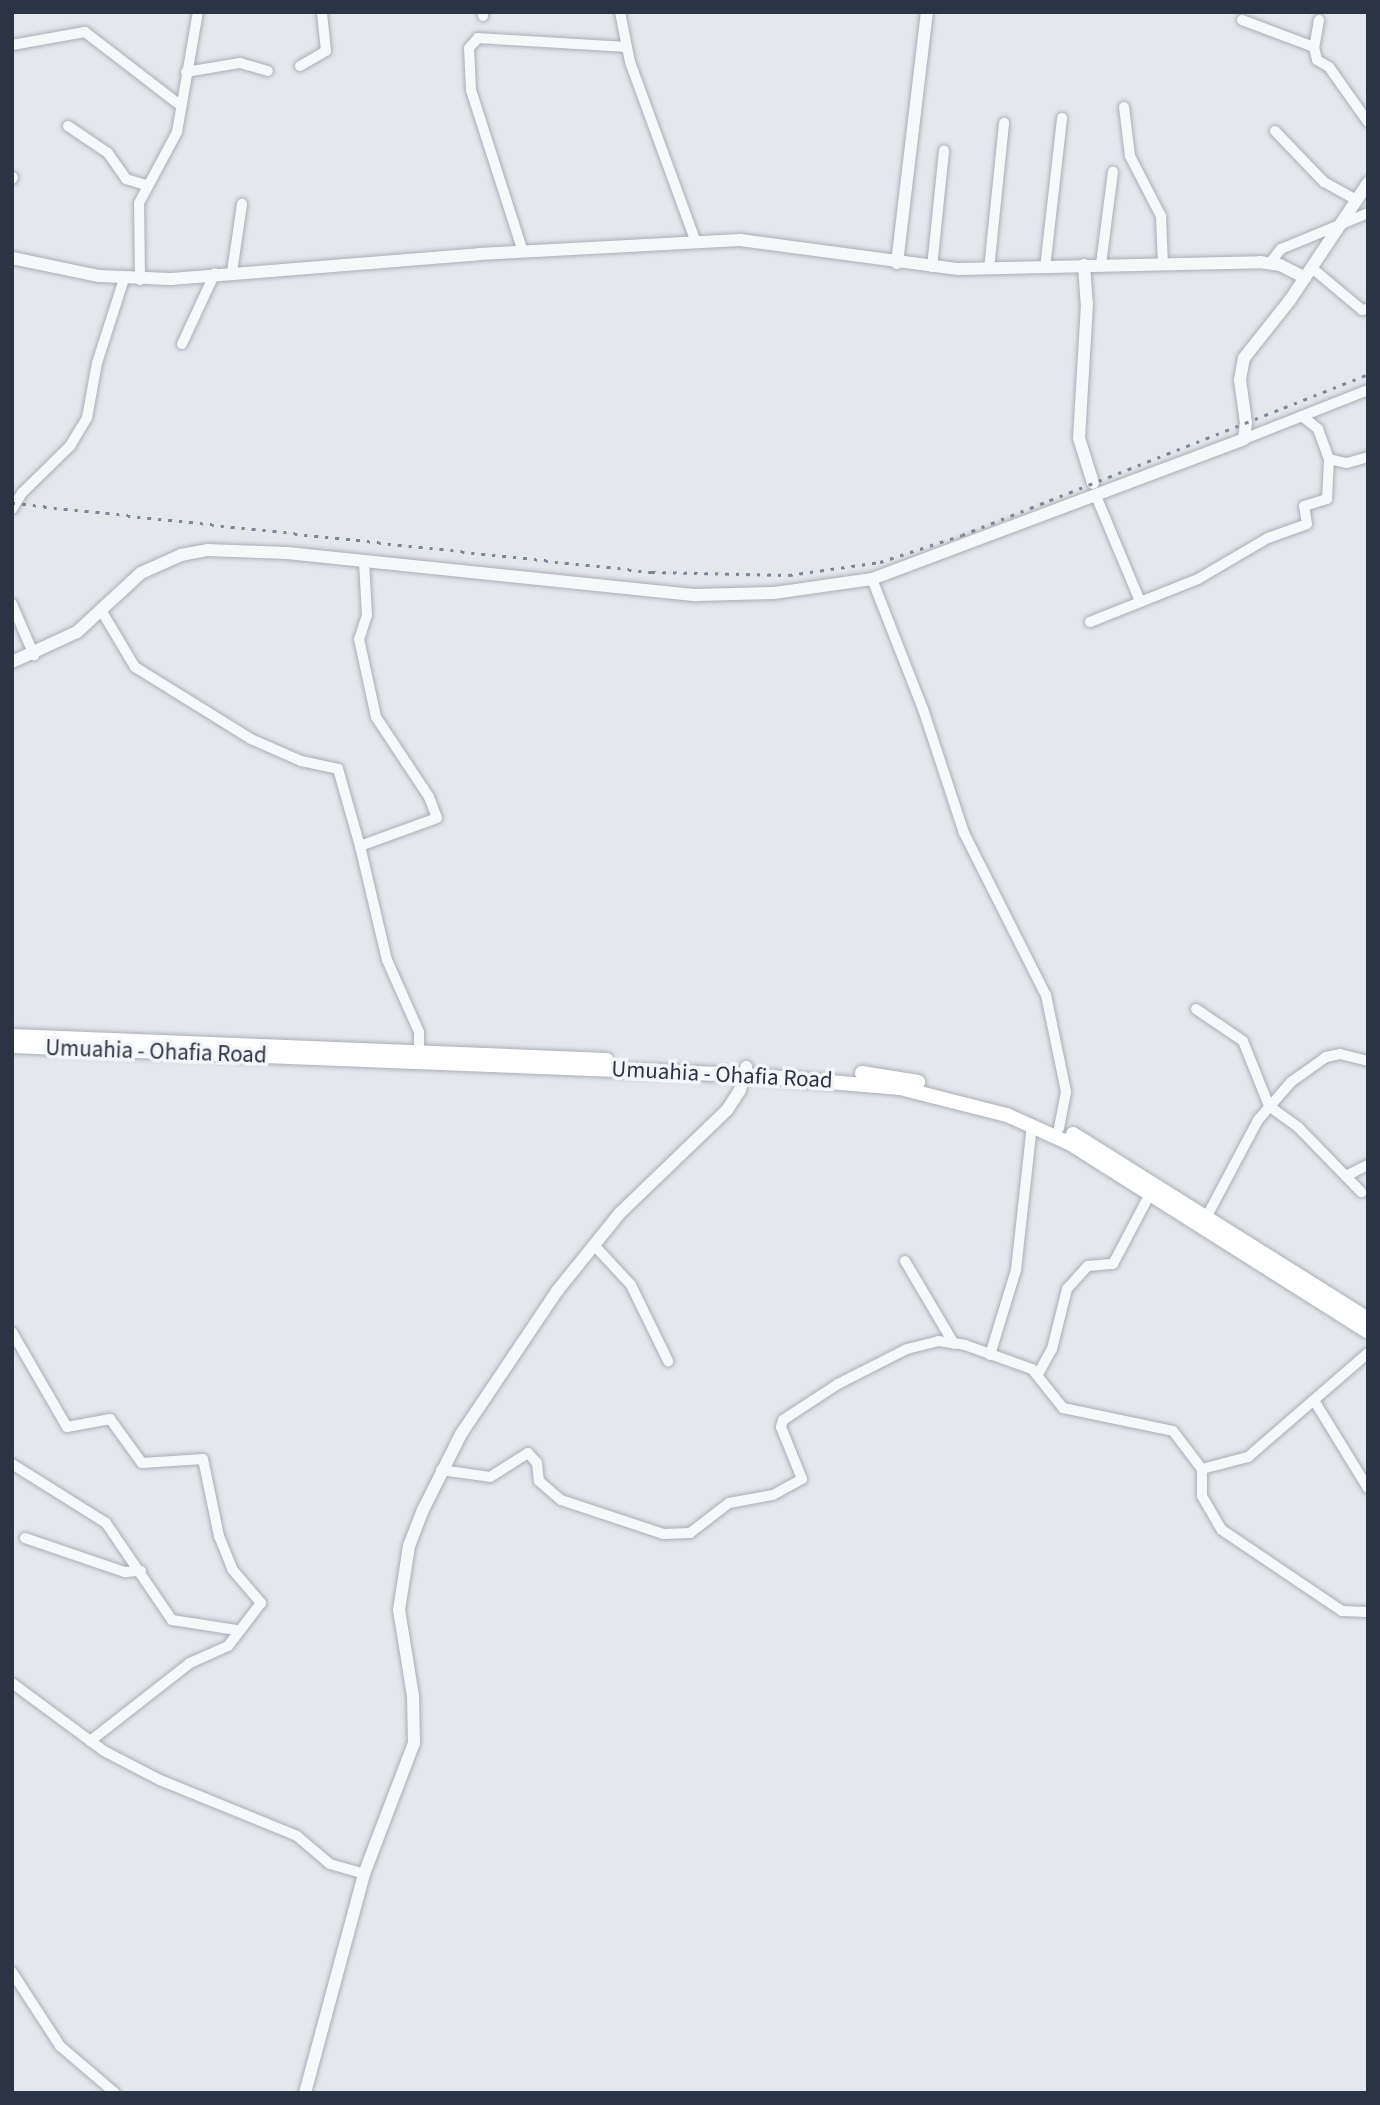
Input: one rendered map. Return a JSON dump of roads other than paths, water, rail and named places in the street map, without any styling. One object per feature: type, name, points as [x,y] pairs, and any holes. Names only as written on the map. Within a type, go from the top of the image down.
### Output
[{"type":"main road","name":"Umuahia - Ohafia Road","points":[[12,1036],[419,1050],[746,1071],[900,1088],[968,1103],[1032,1125],[1151,1192],[1368,1332]]},
{"type":"main road","name":"Umuahia - Ohafia Road","points":[[12,1046],[895,1077],[978,1098],[1059,1128],[1208,1216],[1368,1319]]},
{"type":"street","points":[[139,280],[139,203],[146,185],[171,150],[198,12]]},
{"type":"street","points":[[300,66],[326,51],[321,12]]},
{"type":"street","points":[[620,12],[626,47],[695,240]]},
{"type":"street","points":[[897,263],[927,12]]},
{"type":"street","points":[[1242,20],[1314,47]]},
{"type":"street","points":[[1319,20],[1314,47],[1317,60],[1329,67],[1368,122]]},
{"type":"street","points":[[12,45],[85,32],[181,106]]},
{"type":"street","points":[[523,252],[471,90],[469,48],[478,38],[626,47]]},
{"type":"street","points":[[186,72],[240,62],[268,71]]},
{"type":"street","points":[[1124,107],[1130,156],[1160,216],[1163,265]]},
{"type":"street","points":[[1045,268],[1062,118]]},
{"type":"street","points":[[989,269],[1004,122]]},
{"type":"street","points":[[68,126],[108,153],[126,179],[146,185]]},
{"type":"street","points":[[1275,131],[1324,181],[1356,200]]},
{"type":"street","points":[[932,267],[944,151]]},
{"type":"street","points":[[1101,264],[1113,172]]},
{"type":"street","points":[[1244,439],[1240,380],[1244,358],[1309,273],[1368,183]]},
{"type":"street","points":[[232,272],[242,204]]},
{"type":"street","points":[[1270,263],[1281,248],[1339,227],[1368,213]]},
{"type":"street","points":[[12,258],[139,280],[695,240],[792,244],[932,267],[989,269],[1101,264],[1270,263],[1309,273],[1362,310],[1368,309]]},
{"type":"street","points":[[1084,265],[1087,304],[1080,438],[1094,489],[1140,601]]},
{"type":"street","points":[[183,344],[215,273]]},
{"type":"street","points":[[12,509],[17,493],[70,446],[87,418],[97,363],[124,279]]},
{"type":"street","points":[[12,662],[34,655],[77,632],[141,573],[181,555],[240,550],[696,595],[775,593],[872,579],[1094,489],[1244,439],[1368,390]]},
{"type":"street","points":[[1090,622],[1198,579],[1268,538],[1307,524],[1304,506],[1327,499],[1329,459],[1318,429],[1302,416]]},
{"type":"street","points":[[1329,459],[1347,463],[1368,457]]},
{"type":"street","points":[[360,846],[437,818],[424,788],[376,717],[359,639],[367,615],[365,562]]},
{"type":"street","points":[[872,579],[923,709],[964,833],[1046,995],[1066,1092],[1059,1128]]},
{"type":"street","points":[[12,604],[34,655]]},
{"type":"street","points":[[101,610],[135,667],[251,739],[301,761],[338,769],[360,846],[387,960],[419,1032],[419,1050]]},
{"type":"street","points":[[1196,1009],[1243,1041],[1269,1106],[1298,1127],[1361,1192]]},
{"type":"street","points":[[1208,1216],[1269,1106],[1291,1082],[1326,1057],[1340,1054],[1368,1061]]},
{"type":"street","points":[[305,2093],[364,1874],[414,1743],[414,1696],[399,1610],[401,1582],[409,1546],[441,1470],[537,1320],[594,1245],[620,1213],[727,1110],[746,1071]]},
{"type":"street","points":[[990,1355],[1016,1270],[1032,1125]]},
{"type":"street","points":[[1346,1176],[1368,1165]]},
{"type":"street","points":[[1038,1374],[1052,1349],[1067,1289],[1088,1266],[1113,1264],[1151,1192]]},
{"type":"street","points":[[594,1245],[631,1284],[668,1361]]},
{"type":"street","points":[[905,1261],[954,1344]]},
{"type":"street","points":[[12,1332],[67,1427],[110,1419],[142,1463],[202,1458],[219,1536],[232,1569],[261,1603],[255,1615],[236,1630],[228,1646],[190,1663],[90,1741]]},
{"type":"street","points":[[441,1470],[490,1478],[528,1453],[537,1463],[543,1487],[561,1500],[663,1534],[690,1533],[729,1503],[773,1495],[802,1479],[781,1427],[783,1420],[838,1384],[907,1349],[938,1341],[990,1355],[1038,1374],[1053,1401],[1063,1408],[1173,1431],[1202,1469],[1202,1496],[1222,1530],[1333,1606],[1368,1612]]},
{"type":"street","points":[[1202,1469],[1248,1458],[1368,1353]]},
{"type":"street","points":[[1315,1402],[1368,1488]]},
{"type":"street","points":[[12,1464],[106,1523],[142,1572],[172,1620],[236,1630]]},
{"type":"street","points":[[25,1538],[125,1572],[142,1572]]},
{"type":"street","points":[[12,1683],[90,1741],[160,1780],[297,1836],[330,1864],[364,1874]]},
{"type":"street","points":[[12,1972],[60,2046],[116,2093]]},
{"type":"railway","points":[[12,503],[652,572],[789,575],[880,562],[962,535],[1368,374]]}]
